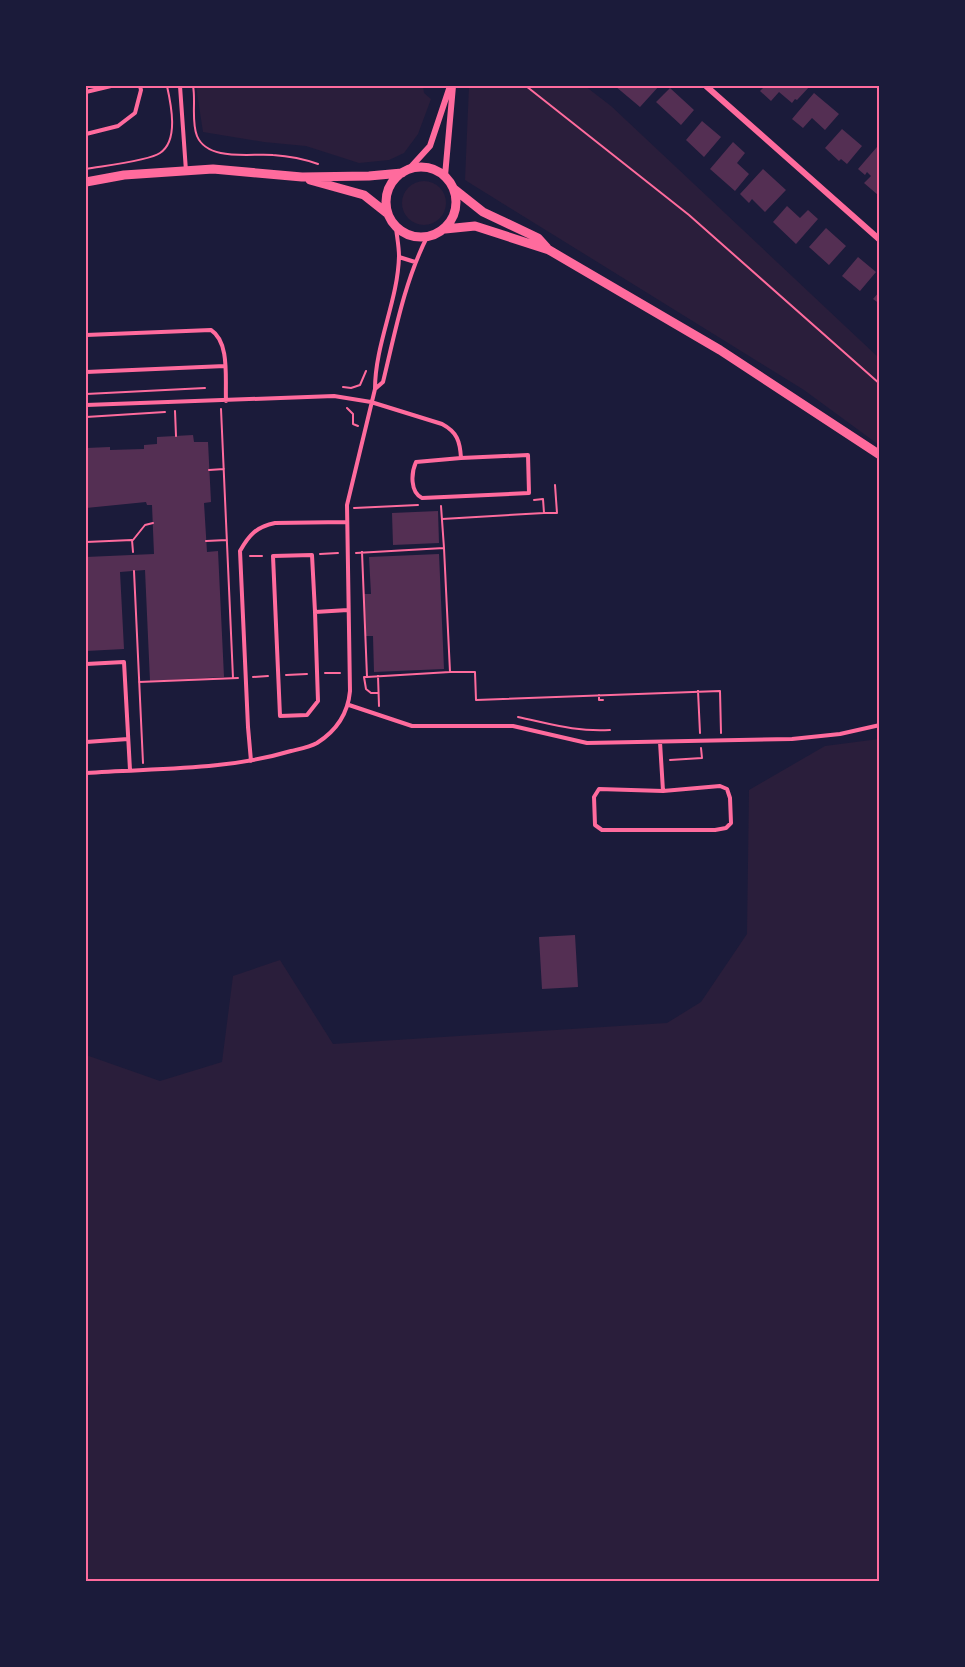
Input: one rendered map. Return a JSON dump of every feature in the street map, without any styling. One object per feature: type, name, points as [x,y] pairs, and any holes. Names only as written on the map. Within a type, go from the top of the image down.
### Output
[{"type":"street","points":[[387,214],[388,190],[393,180],[430,146],[451,86]]},
{"type":"street","points":[[445,176],[451,86]]},
{"type":"street","points":[[706,86],[879,239]]},
{"type":"street","points":[[86,182],[124,175],[213,169],[302,177],[371,176],[428,168],[445,176],[453,188],[483,212],[538,238],[549,250]]},
{"type":"street","points":[[302,177],[364,195],[387,214],[396,228],[416,238],[427,237],[445,229],[475,226],[549,250],[720,350],[879,455]]},
{"type":"street","points":[[445,229],[456,210],[453,188]]},
{"type":"lane","points":[[86,92],[111,86]]},
{"type":"lane","points":[[86,134],[118,126],[135,113],[140,86]]},
{"type":"lane","points":[[180,86],[186,171]]},
{"type":"lane","points":[[86,773],[234,765],[316,744],[339,723],[349,705],[347,505],[375,389],[375,376],[392,297],[399,257],[396,228]]},
{"type":"lane","points":[[375,389],[383,382],[403,300],[415,262],[427,237]]},
{"type":"lane","points":[[399,257],[415,262]]},
{"type":"lane","points":[[86,335],[211,330],[218,335],[224,346],[226,401]]},
{"type":"lane","points":[[86,372],[225,366]]},
{"type":"lane","points":[[86,405],[334,396],[371,402],[442,424],[452,429],[460,444],[461,458]]},
{"type":"lane","points":[[528,456],[529,493],[422,498],[416,495],[413,490],[413,467],[416,462],[461,458],[528,456]]},
{"type":"lane","points":[[251,761],[240,551],[248,537],[265,525],[346,522]]},
{"type":"lane","points":[[312,555],[315,612],[318,701],[307,715],[280,716],[273,556],[312,555]]},
{"type":"lane","points":[[315,612],[348,610]]},
{"type":"lane","points":[[86,664],[124,662],[130,770]]},
{"type":"lane","points":[[349,705],[412,726],[513,726],[587,743],[792,739],[840,734],[879,725]]},
{"type":"lane","points":[[86,742],[128,739]]},
{"type":"lane","points":[[660,742],[663,791]]},
{"type":"lane","points":[[720,786],[727,789],[730,798],[730,823],[726,828],[715,830],[602,830],[595,825],[594,797],[599,789],[663,791],[720,786]]},
{"type":"path","points":[[86,169],[150,157],[162,152],[168,146],[171,131],[167,86]]},
{"type":"path","points":[[192,86],[195,130],[204,147],[220,153],[297,158],[324,166]]},
{"type":"path","points":[[526,86],[689,216],[879,384]]},
{"type":"path","points":[[343,387],[360,385],[367,366]]},
{"type":"path","points":[[86,394],[205,388]]},
{"type":"path","points":[[174,390],[176,436]]},
{"type":"path","points":[[346,408],[352,414],[353,424],[365,427]]},
{"type":"path","points":[[221,410],[233,678]]},
{"type":"path","points":[[86,417],[175,412]]},
{"type":"path","points":[[209,470],[224,469]]},
{"type":"path","points":[[442,519],[557,513],[555,485]]},
{"type":"path","points":[[543,499],[544,513]]},
{"type":"path","points":[[441,504],[450,672]]},
{"type":"path","points":[[133,552],[132,540],[145,525],[153,523]]},
{"type":"path","points":[[86,542],[132,540]]},
{"type":"path","points":[[206,542],[227,540]]},
{"type":"path","points":[[356,553],[444,548]]},
{"type":"path","points":[[362,552],[367,677]]},
{"type":"path","points":[[240,557],[262,556]]},
{"type":"path","points":[[134,571],[144,770]]},
{"type":"path","points":[[361,672],[367,672]]},
{"type":"path","points":[[378,693],[371,693],[366,689],[363,677],[475,672],[476,700],[720,691],[722,741]]},
{"type":"path","points":[[661,760],[702,758],[698,691]]},
{"type":"path","points":[[599,695],[599,700],[603,700]]},
{"type":"shaded area","points":[[196,86],[423,86],[424,93],[431,99],[418,134],[404,153],[389,160],[359,163],[306,146],[203,132]]},
{"type":"shaded area","points":[[469,86],[585,86],[611,106],[879,358],[879,445],[804,390],[465,180]]},
{"type":"shaded area","points":[[424,181],[439,188],[446,203],[439,218],[424,225],[409,218],[402,203],[409,188]]},
{"type":"shaded area","points":[[879,739],[879,1581],[86,1581],[89,1388],[86,1372],[86,1055],[160,1081],[222,1062],[233,976],[280,960],[333,1044],[667,1023],[701,1002],[747,934],[749,790],[825,746]]},
{"type":"building","points":[[615,86],[659,86],[640,107]]},
{"type":"building","points":[[765,86],[810,86],[792,103],[779,92],[771,101],[760,91]]},
{"type":"building","points":[[670,88],[694,110],[681,125],[656,102]]},
{"type":"building","points":[[814,93],[839,114],[825,130],[812,118],[803,128],[792,119]]},
{"type":"building","points":[[702,121],[721,137],[704,157],[686,140]]},
{"type":"building","points":[[842,129],[862,146],[847,164],[841,159],[839,161],[825,148]]},
{"type":"building","points":[[733,142],[745,153],[737,163],[749,174],[735,191],[710,169]]},
{"type":"building","points":[[877,147],[880,149],[880,193],[878,195],[864,183],[871,176],[867,172],[865,175],[858,169]]},
{"type":"building","points":[[763,169],[786,190],[765,212],[752,199],[749,203],[740,194]]},
{"type":"building","points":[[787,206],[800,218],[808,210],[818,219],[796,244],[773,222]]},
{"type":"building","points":[[826,228],[846,246],[829,265],[809,247]]},
{"type":"building","points":[[858,257],[876,272],[860,291],[842,276]]},
{"type":"building","points":[[880,291],[880,304],[873,299]]},
{"type":"building","points":[[193,435],[194,442],[208,442],[211,502],[204,503],[207,552],[218,551],[224,677],[150,681],[145,570],[120,572],[124,649],[86,651],[86,557],[154,554],[152,505],[147,505],[146,502],[86,508],[86,448],[144,449],[144,445],[157,444],[157,437]]},
{"type":"building","points":[[438,511],[439,543],[393,545],[392,513]]},
{"type":"building","points":[[439,554],[444,669],[374,672],[373,636],[366,636],[364,594],[371,594],[369,557]]},
{"type":"building","points":[[575,935],[578,987],[542,989],[539,937]]}]
